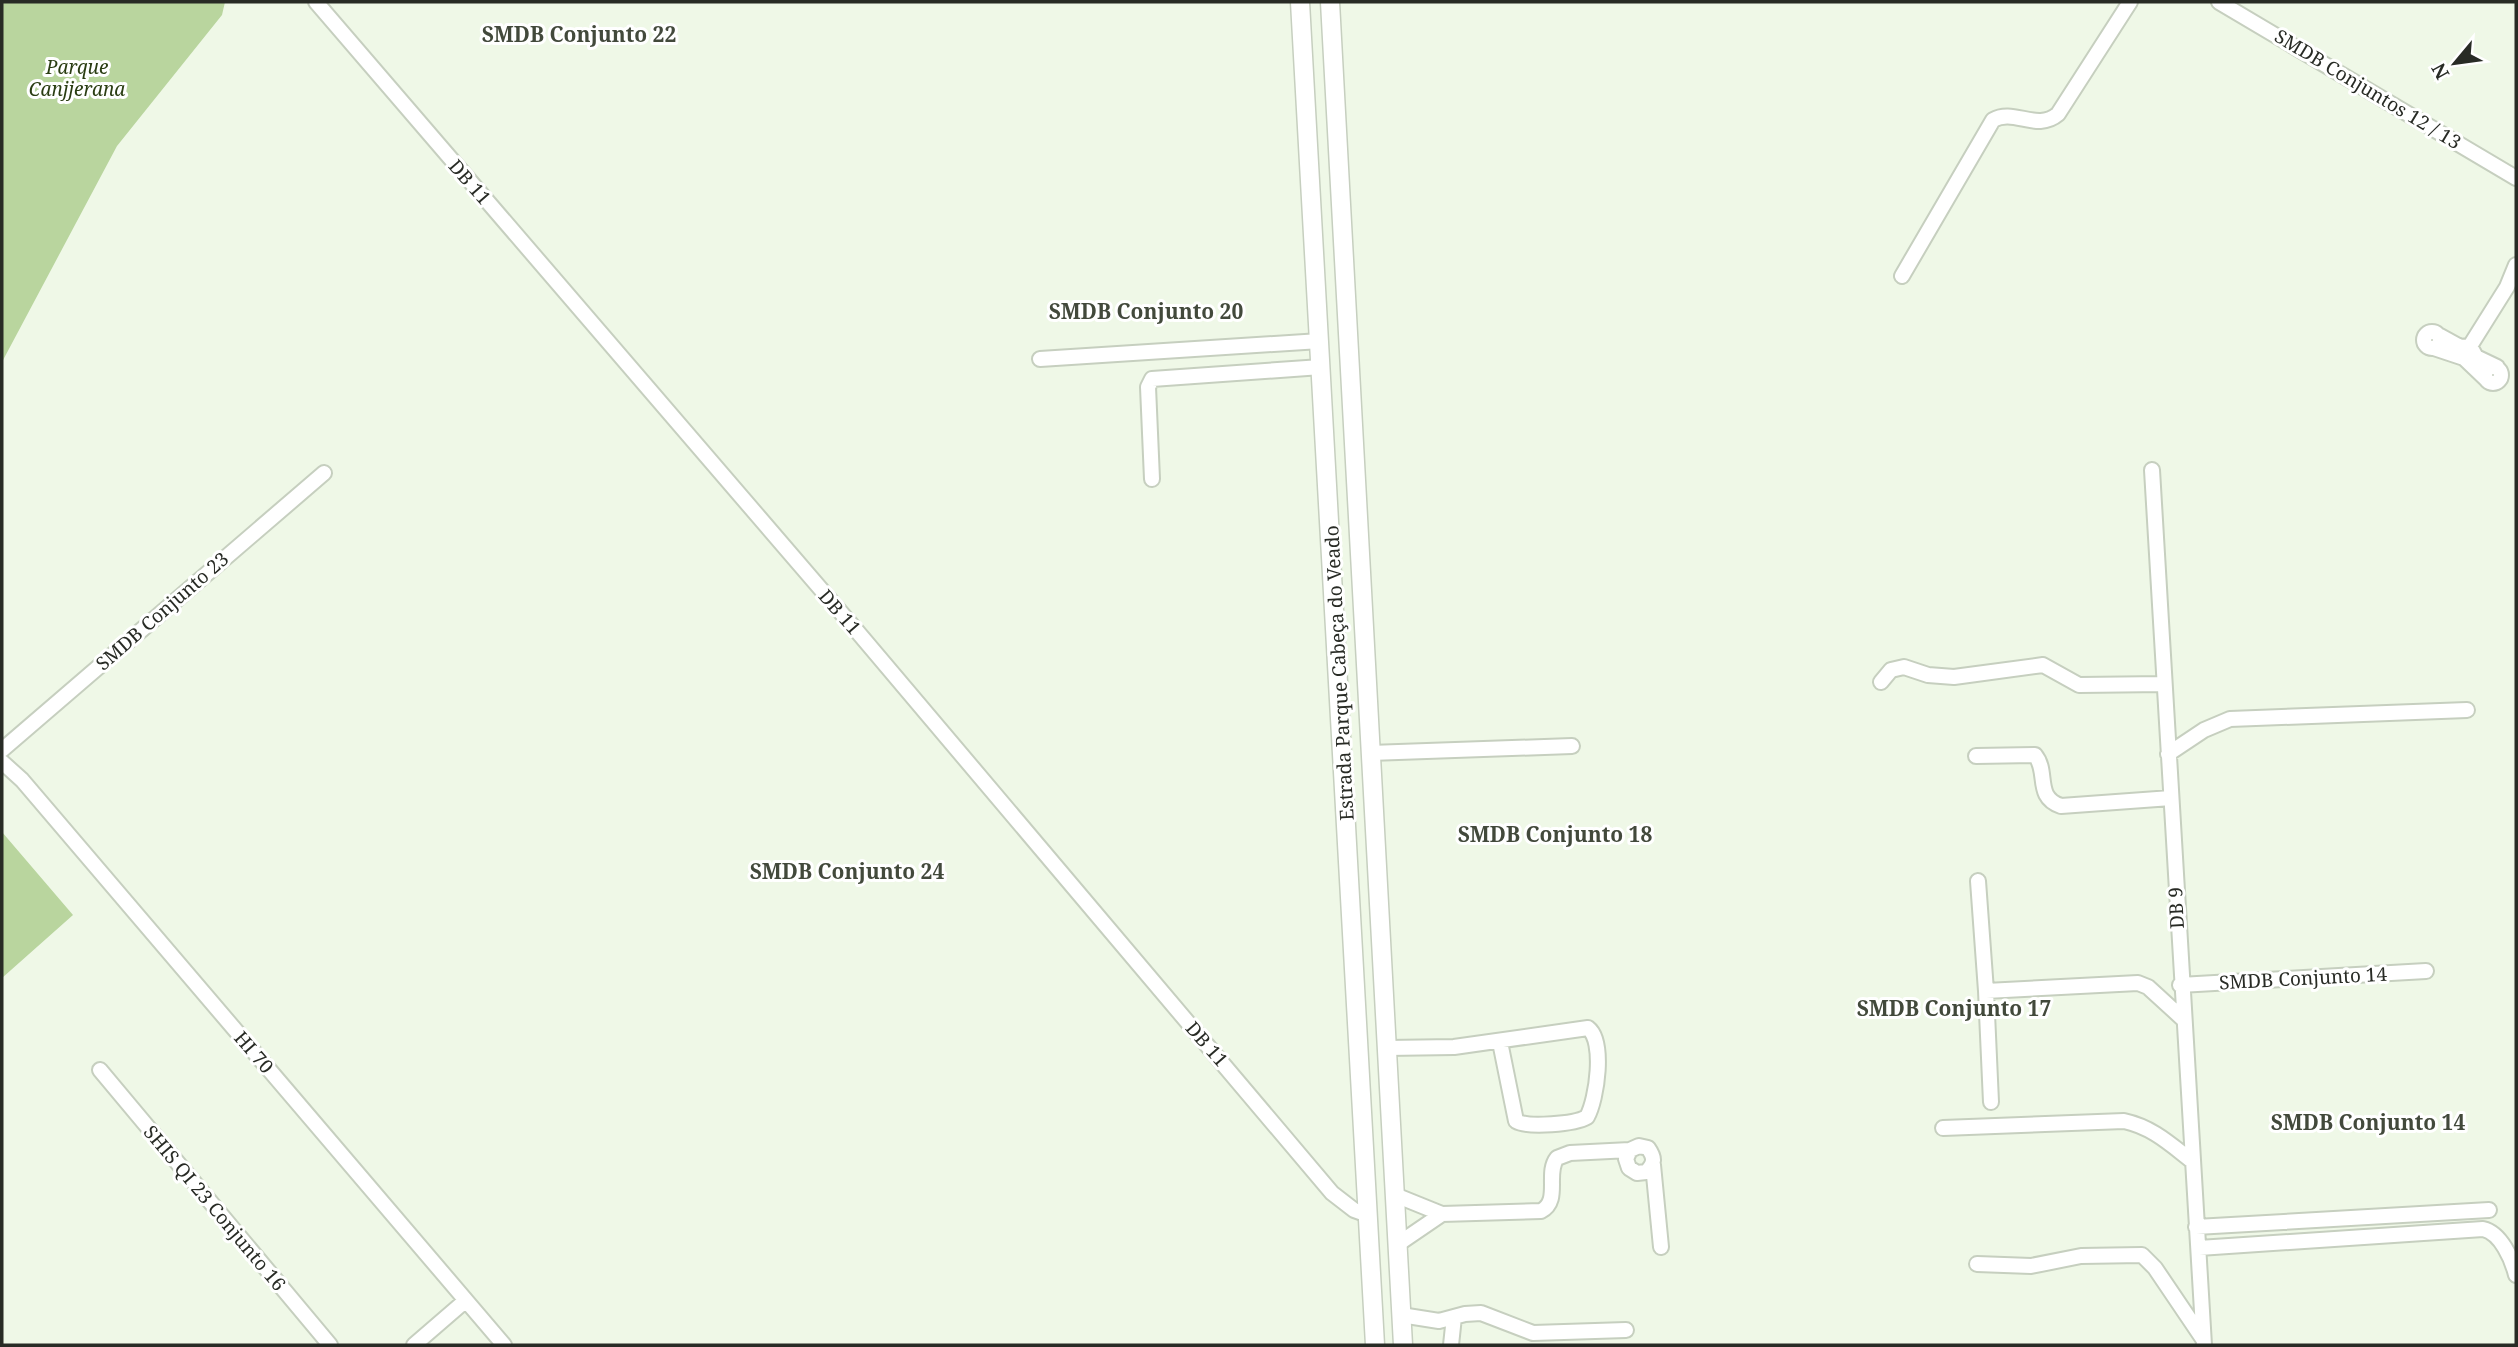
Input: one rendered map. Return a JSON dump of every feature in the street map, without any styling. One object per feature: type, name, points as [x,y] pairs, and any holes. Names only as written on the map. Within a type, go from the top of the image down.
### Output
[{"type":"main road","name":"Estrada Parque Cabeça do Veado","points":[[1300,2],[1375,1345]]},
{"type":"main road","name":"Estrada Parque Cabeça do Veado","points":[[1330,2],[1403,1345]]},
{"type":"main road","points":[[1356,1019],[1386,1019]]},
{"type":"street","name":"DB 11","points":[[316,2],[832,602],[1332,1193],[1354,1210],[1368,1215]]},
{"type":"street","points":[[1902,276],[1993,120],[2002,116],[2040,122],[2053,119],[2064,107],[2130,2]]},
{"type":"street","name":"SMDB Conjuntos 12 / 13","points":[[2219,2],[2514,179]]},
{"type":"street","points":[[2470,346],[2507,287],[2516,264]]},
{"type":"street","points":[[1040,359],[1320,341]]},
{"type":"street","points":[[2437,342],[2460,347],[2470,346],[2476,357],[2497,367],[2487,368],[2486,379],[2464,358],[2437,342]]},
{"type":"street","points":[[1152,479],[1148,387],[1152,379],[1321,367]]},
{"type":"street","name":"DB 9","points":[[2152,470],[2180,985],[2203,1342]]},
{"type":"street","name":"SMDB Conjunto 23","points":[[2,750],[324,473]]},
{"type":"street","points":[[1881,681],[1891,670],[1904,667],[1928,675],[1954,677],[2043,665],[2079,685],[2164,684]]},
{"type":"street","points":[[2168,754],[2204,730],[2230,719],[2467,709]]},
{"type":"street","points":[[1370,754],[1572,747]]},
{"type":"street","points":[[1976,756],[2035,755],[2041,762],[2045,795],[2052,803],[2061,806],[2171,798]]},
{"type":"street","name":"HI 70","points":[[2,762],[22,780],[504,1345]]},
{"type":"street","points":[[1978,881],[1991,1102]]},
{"type":"street","name":"SMDB Conjunto 14","points":[[2180,985],[2426,971]]},
{"type":"street","points":[[1986,991],[2138,982],[2148,987],[2183,1019]]},
{"type":"street","points":[[1387,1048],[1454,1047],[1500,1042],[1581,1027],[1592,1031],[1598,1045],[1598,1067],[1587,1116],[1576,1122],[1526,1124],[1516,1121],[1500,1042]]},
{"type":"street","name":"SHIS QI 23 Conjunto 16","points":[[100,1070],[330,1345]]},
{"type":"street","points":[[1943,1128],[2124,1121],[2140,1124],[2159,1135],[2192,1161]]},
{"type":"street","points":[[1395,1195],[1441,1214],[1541,1210],[1549,1204],[1553,1162],[1557,1157],[1570,1153],[1630,1150],[1626,1158],[1629,1168],[1637,1173],[1646,1172],[1653,1165],[1661,1247]]},
{"type":"street","points":[[2196,1227],[2489,1210]]},
{"type":"street","points":[[1398,1244],[1441,1214]]},
{"type":"street","points":[[2199,1248],[2483,1229],[2490,1230],[2501,1242],[2516,1275]]},
{"type":"street","points":[[1977,1264],[2031,1266],[2067,1257],[2142,1255],[2155,1268],[2203,1342]]},
{"type":"street","points":[[414,1345],[465,1301]]},
{"type":"street","points":[[1401,1315],[1431,1321],[1481,1313],[1533,1333],[1626,1330]]},
{"type":"street","points":[[1451,1345],[1454,1317]]},
{"type":"green space","name":"Parque Canjjerana","points":[[2,2],[225,2],[222,15],[117,146],[2,362]]},
{"type":"green space","points":[[2,832],[73,915],[2,978]]},
{"type":"district","name":"SMDB Conjunto 22","points":[[579,35]]},
{"type":"district","name":"SMDB Conjunto 20","points":[[1146,312]]},
{"type":"district","name":"SMDB Conjunto 18","points":[[1555,835]]},
{"type":"district","name":"SMDB Conjunto 24","points":[[847,872]]},
{"type":"district","name":"SMDB Conjunto 17","points":[[1954,1009]]},
{"type":"district","name":"SMDB Conjunto 14","points":[[2368,1123]]}]
